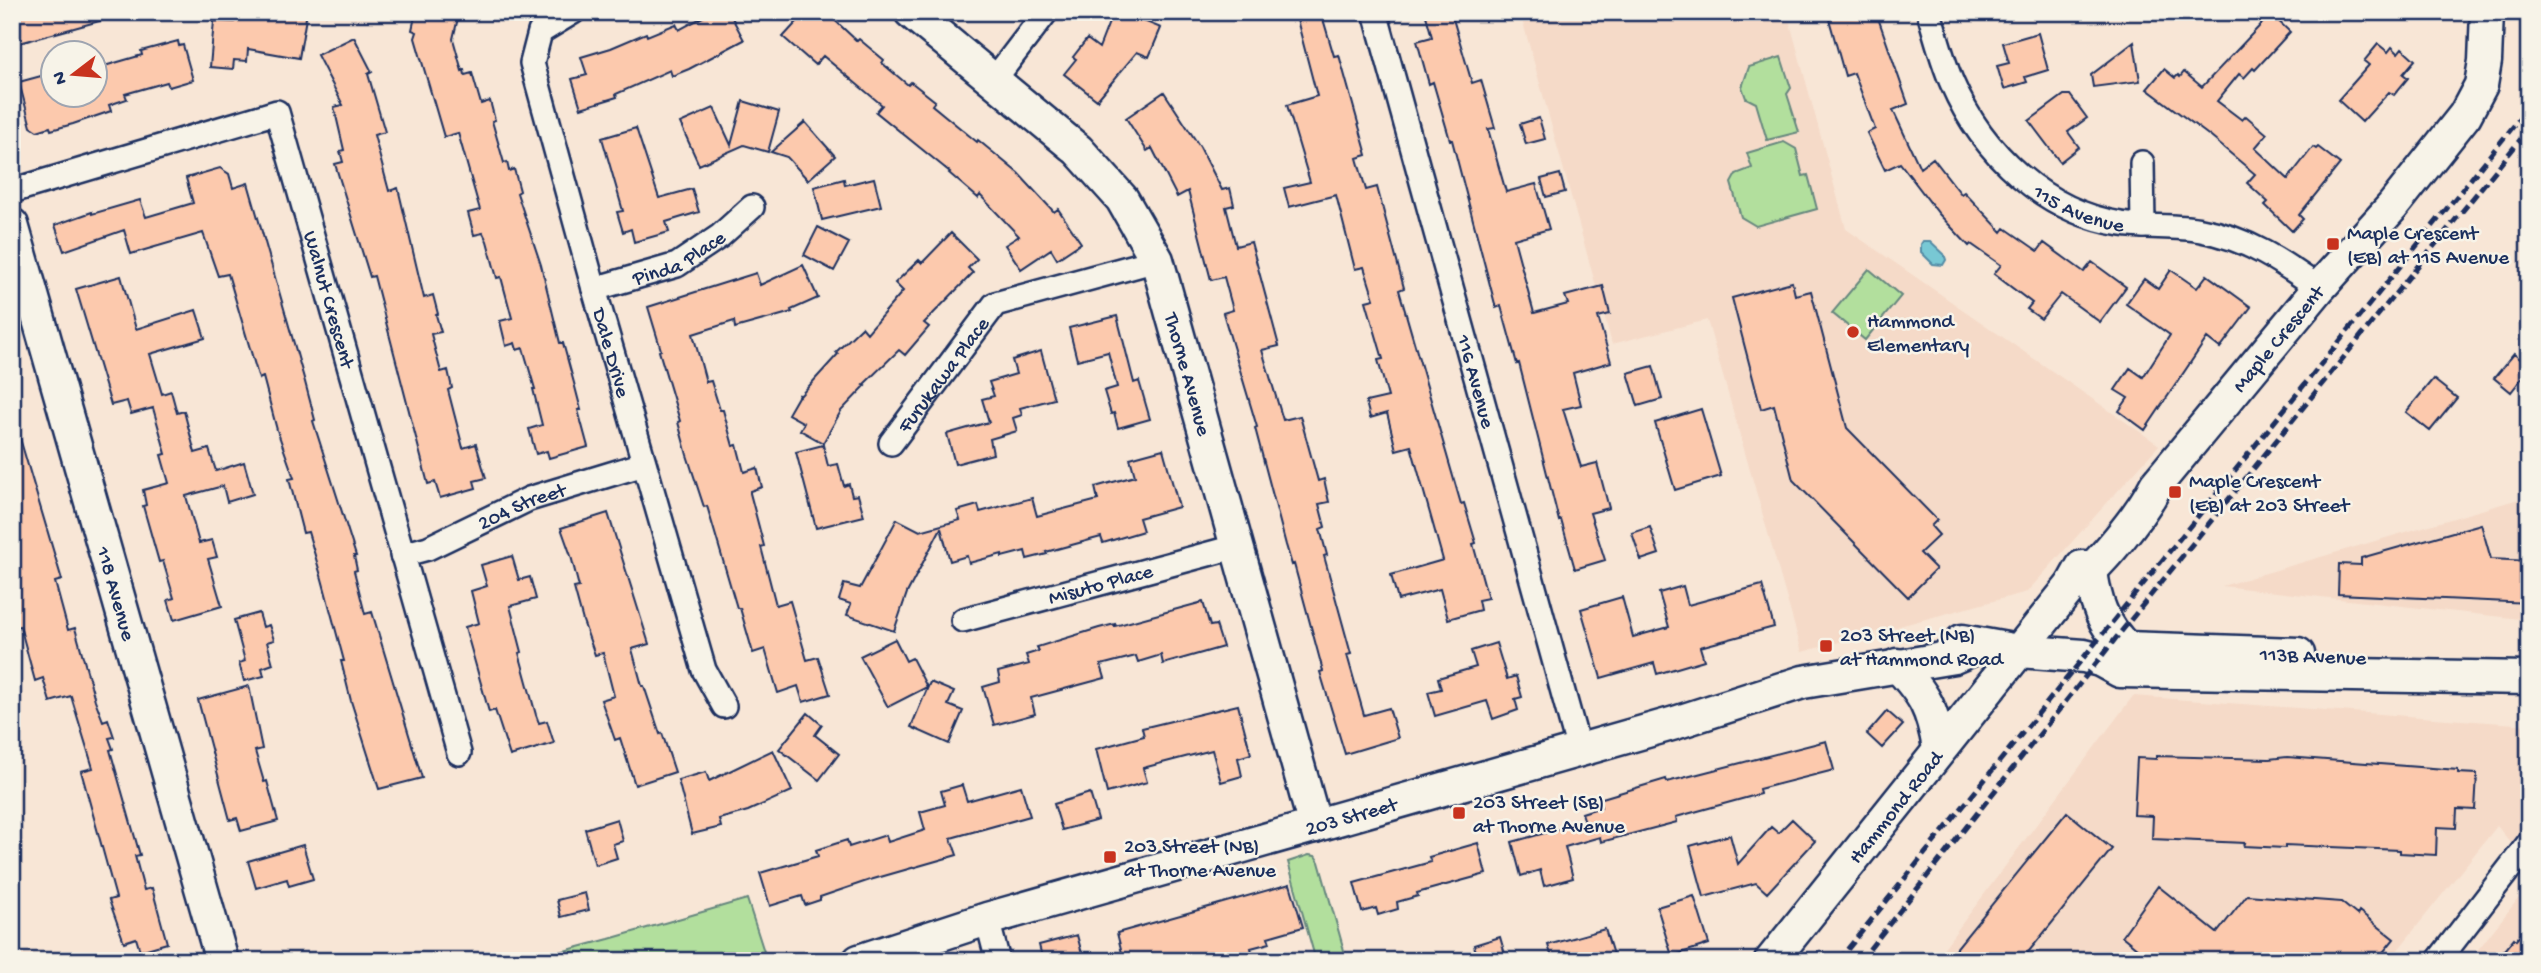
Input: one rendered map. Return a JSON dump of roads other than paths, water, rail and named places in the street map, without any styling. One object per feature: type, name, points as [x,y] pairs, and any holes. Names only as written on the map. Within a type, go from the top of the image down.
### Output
[{"type":"street","name":"Dale Drive","points":[[573,12],[540,32],[532,63],[704,670],[724,706]]},
{"type":"street","name":"Thorne Avenue","points":[[911,12],[1078,150],[1122,199],[1157,260],[1315,826]]},
{"type":"street","points":[[994,80],[1046,12]]},
{"type":"street","name":"116 Avenue","points":[[1375,12],[1579,750]]},
{"type":"street","name":"115 Avenue","points":[[1929,12],[1953,86],[1982,134],[2017,174],[2034,188],[2092,217],[2143,226],[2199,229],[2242,241],[2263,250],[2319,288]]},
{"type":"street","name":"Maple Crescent","points":[[2018,651],[2081,577],[2077,573],[2143,495],[2156,485],[2465,116],[2481,85],[2487,12]]},
{"type":"street","name":"Walnut Crescent","points":[[12,191],[277,112],[459,753]]},
{"type":"street","points":[[2143,163],[2143,226]]},
{"type":"street","name":"Pinda Place","points":[[594,289],[677,265],[720,236],[752,207]]},
{"type":"street","name":"118 Avenue","points":[[12,225],[222,961]]},
{"type":"street","name":"Furukawa Place","points":[[891,443],[995,304],[1157,260]]},
{"type":"street","name":"204 Street","points":[[402,555],[428,548],[529,499],[645,464]]},
{"type":"street","name":"Misuto Place","points":[[963,620],[1238,546]]},
{"type":"street","points":[[2081,577],[2092,584],[2108,628],[2113,654]]},
{"type":"street","name":"203 Street","points":[[1803,682],[1845,662],[1931,641],[1958,640],[2018,651]]},
{"type":"street","name":"203 Street","points":[[859,961],[986,919],[1675,723],[1803,682],[1954,657],[1980,646]]},
{"type":"street","name":"113B Avenue","points":[[2018,651],[2084,656],[2113,654],[2456,661],[2529,667]]},
{"type":"street","name":"Hammond Road","points":[[1771,961],[1938,748],[2018,651]]},
{"type":"street","name":"113B Avenue","points":[[2113,654],[2120,671],[2529,678]]},
{"type":"street","points":[[1897,665],[1927,702],[1933,717],[1938,748]]},
{"type":"street","points":[[2438,961],[2529,843]]},
{"type":"street","points":[[986,919],[998,961]]},
{"type":"water","points":[[1923,241],[1930,241],[1944,254],[1946,260],[1943,265],[1933,264],[1921,252]]},
{"type":"railway","points":[[1838,961],[2529,107]]},
{"type":"railway","points":[[1860,961],[2116,638],[2529,129]]},
{"type":"place","name":"Maple Crescent (EB) at 115 Avenue","points":[[2333,244]]},
{"type":"place","name":"Hammond Elementary","points":[[1853,332]]},
{"type":"place","name":"Maple Crescent (EB) at 203 Street","points":[[2175,492]]},
{"type":"place","name":"203 Street (NB) at Hammond Road","points":[[1826,646]]},
{"type":"place","name":"203 Street (SB) at Thorne Avenue","points":[[1459,813]]},
{"type":"place","name":"203 Street (NB) at Thorne Avenue","points":[[1110,857]]}]
